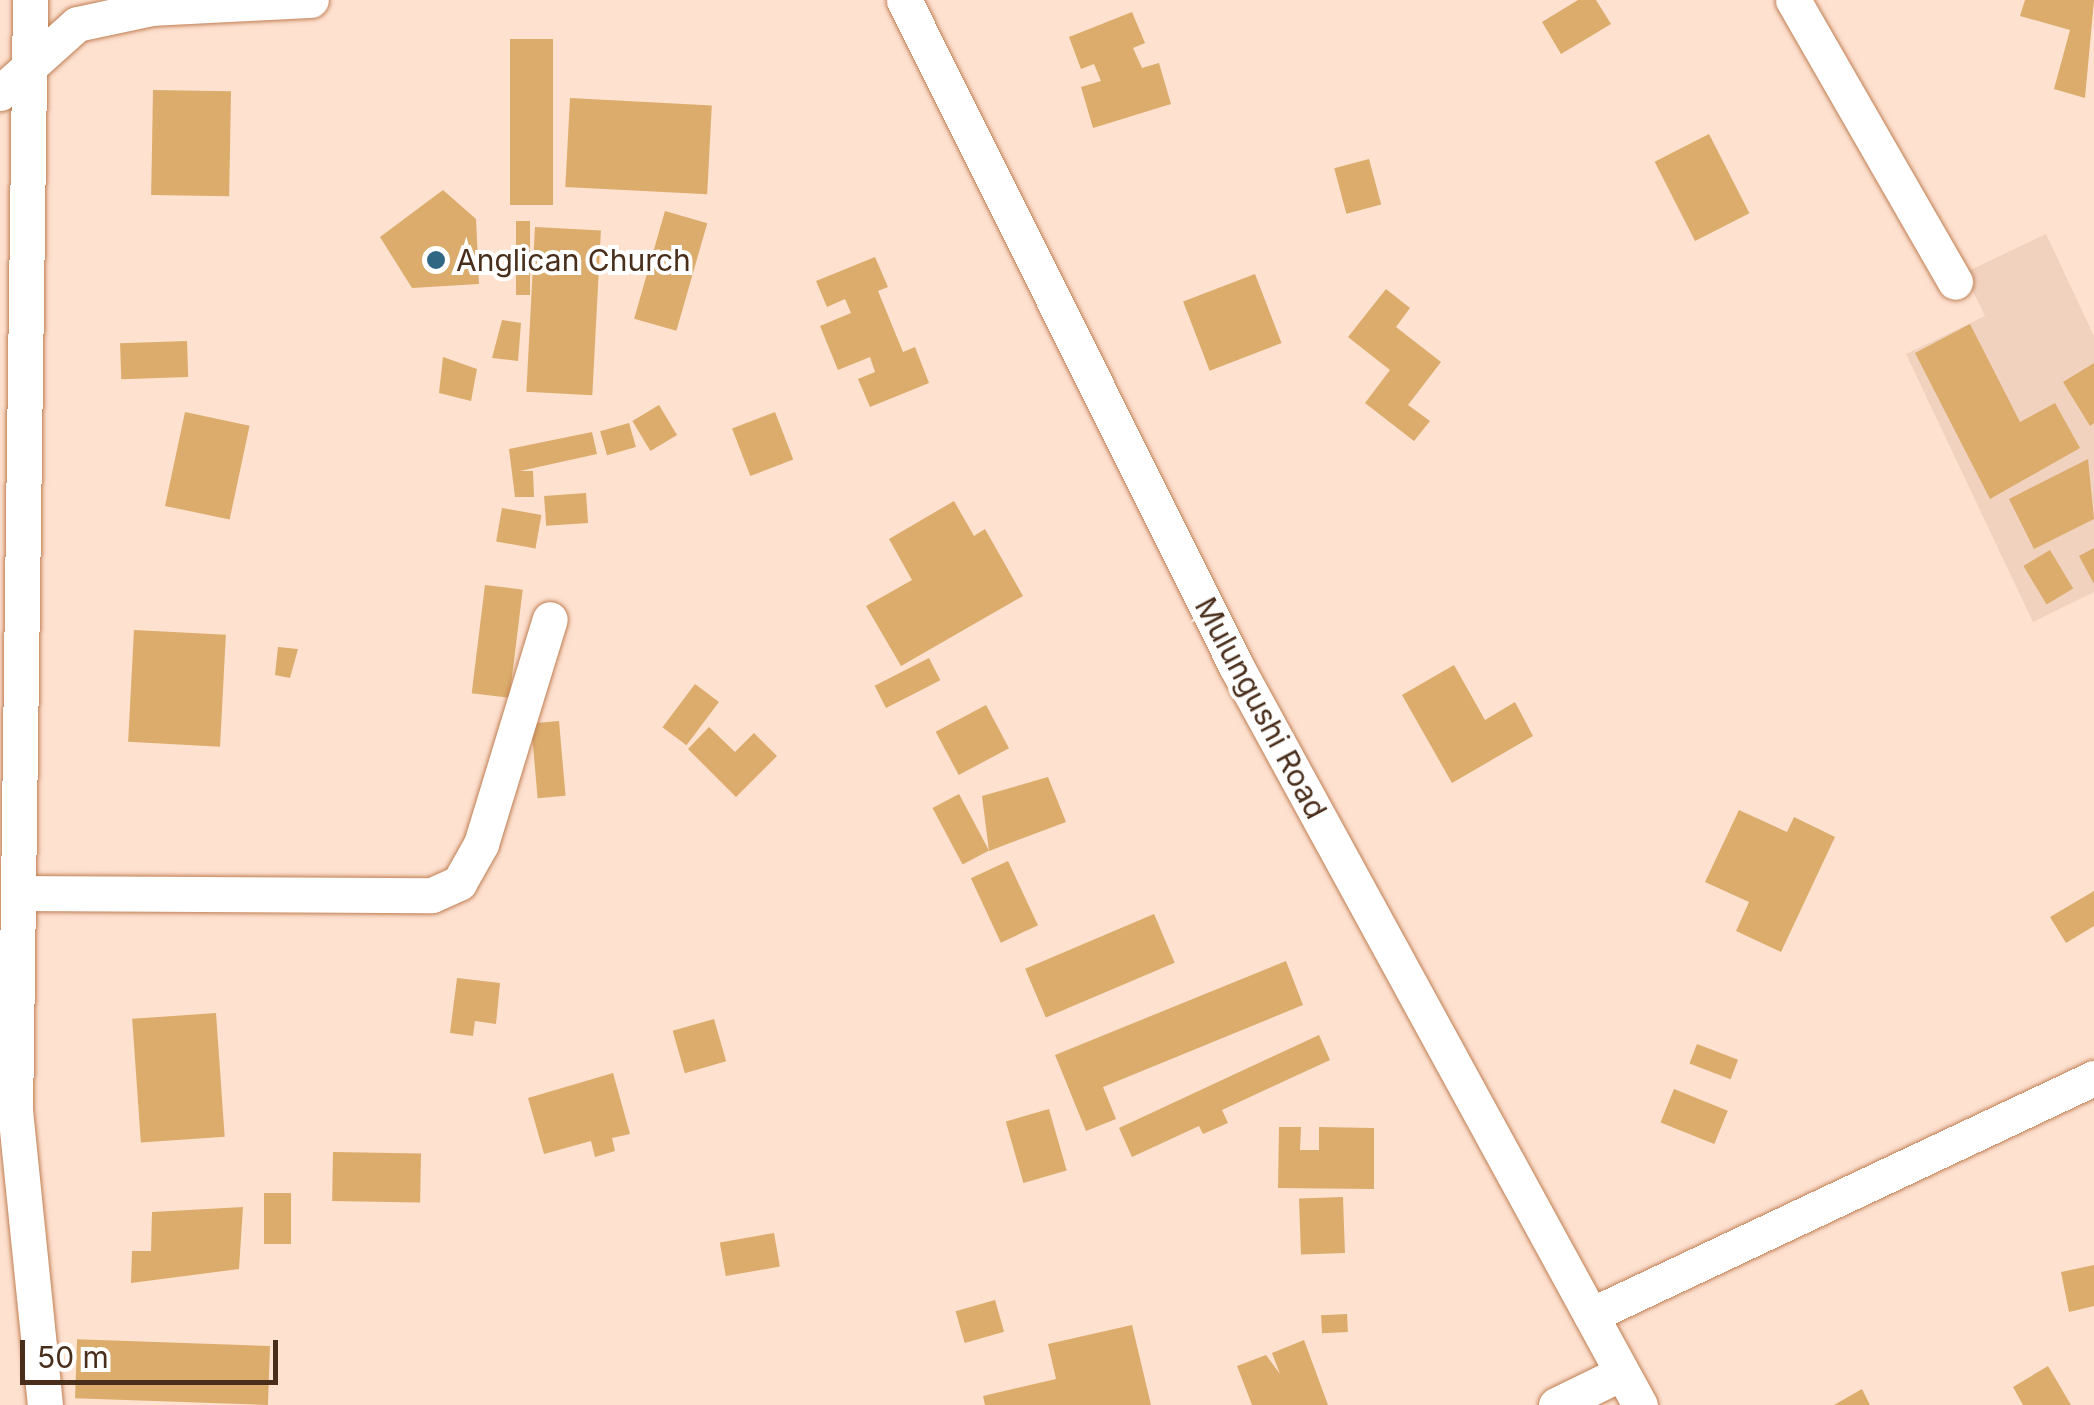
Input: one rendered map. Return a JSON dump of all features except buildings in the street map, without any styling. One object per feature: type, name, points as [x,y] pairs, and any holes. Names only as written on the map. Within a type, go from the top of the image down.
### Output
[{"type":"street","points":[[30,0],[18,893],[8,1110],[46,1405]]},
{"type":"street","points":[[0,93],[78,24],[152,8],[310,0]]},
{"type":"street","name":"Mulungushi Road","points":[[904,0],[1236,666],[1640,1405]]},
{"type":"street","points":[[1793,0],[1955,282]]},
{"type":"street","points":[[18,893],[432,894],[458,884],[481,844],[550,619]]},
{"type":"street","points":[[1591,1315],[2094,1078]]},
{"type":"street","points":[[1556,1405],[1622,1372]]},
{"type":"shaded area","points":[[2046,234],[2094,336],[2094,592],[2033,622],[1906,354],[1985,316],[1964,273]]},
{"type":"place","name":"Anglican Church","points":[[436,260]]}]
